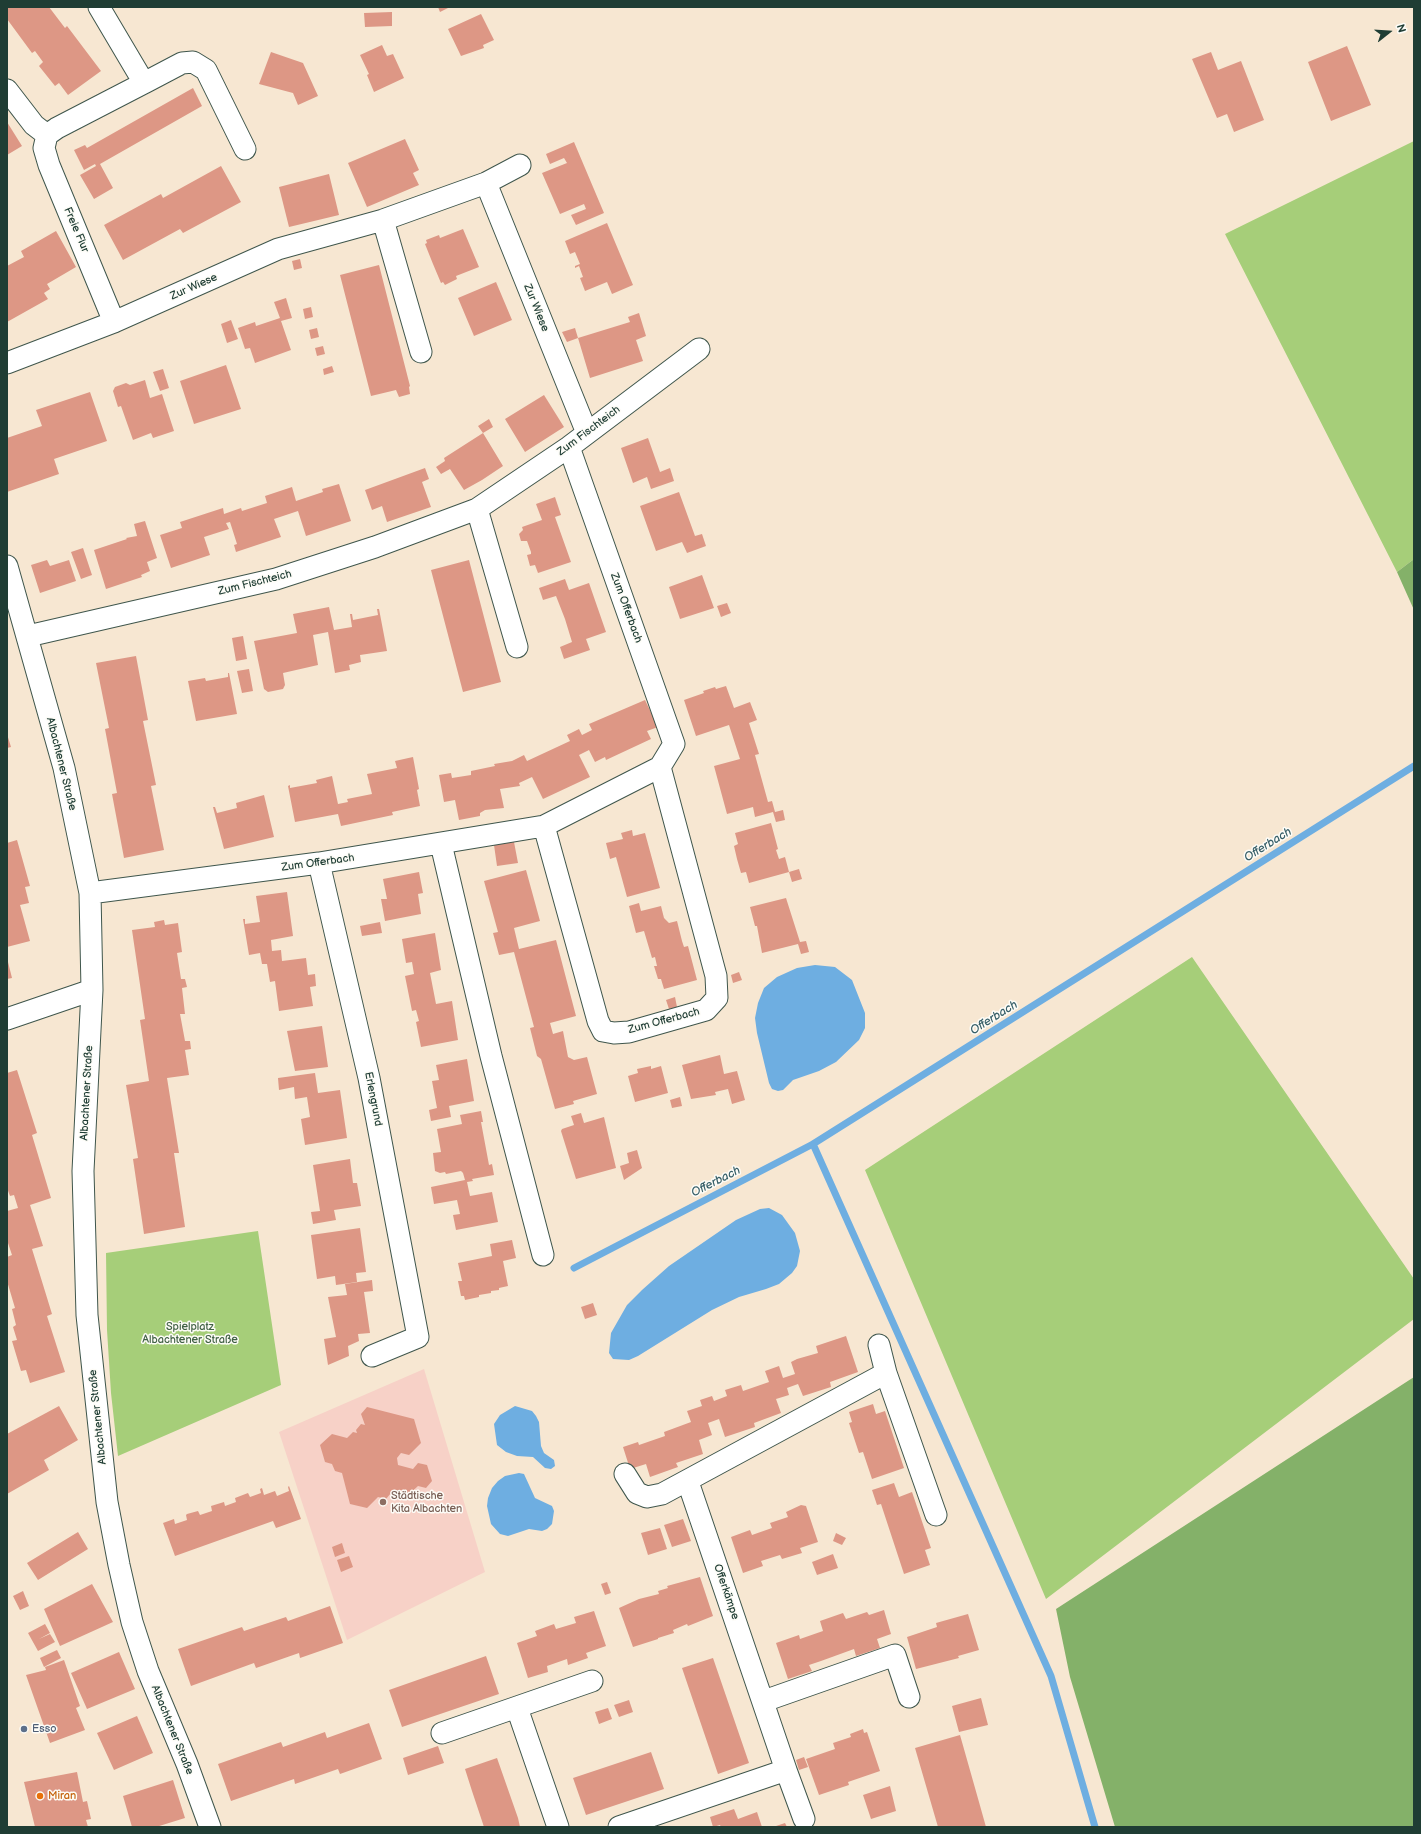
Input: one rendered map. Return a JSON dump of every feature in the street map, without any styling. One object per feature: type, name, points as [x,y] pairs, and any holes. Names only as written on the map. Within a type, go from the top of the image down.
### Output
[{"type":"street","points":[[99,7],[144,84]]},
{"type":"street","points":[[7,90],[34,125],[47,136],[57,128],[182,63],[193,62],[206,70],[245,149]]},
{"type":"street","name":"Freie Flur","points":[[47,136],[44,148],[49,165],[114,322]]},
{"type":"street","name":"Zur Wiese","points":[[7,363],[114,322],[278,249],[383,220],[486,182],[520,165]]},
{"type":"street","name":"Zur Wiese","points":[[486,182],[587,433]]},
{"type":"street","points":[[383,220],[421,352]]},
{"type":"street","name":"Zum Fischteich","points":[[28,636],[276,579],[375,547],[477,509],[569,448],[699,350]]},
{"type":"street","name":"Zum Offerbach","points":[[90,893],[319,863],[544,826],[660,767],[674,744],[569,448]]},
{"type":"street","points":[[477,509],[517,647]]},
{"type":"street","name":"Albachtener Straße","points":[[7,566],[28,636],[64,768],[90,893],[92,990],[83,1171],[87,1315],[107,1502],[132,1622],[148,1671],[187,1764],[210,1827]]},
{"type":"street","name":"Zum Offerbach","points":[[544,826],[598,1021],[603,1031],[614,1033],[628,1032],[706,1010],[717,998],[716,976],[660,767]]},
{"type":"street","points":[[441,844],[491,1056],[543,1255]]},
{"type":"street","name":"Erlengrund","points":[[319,863],[369,1078],[418,1337],[372,1356]]},
{"type":"street","points":[[7,1019],[92,990]]},
{"type":"street","points":[[879,1345],[886,1373],[936,1515]]},
{"type":"street","points":[[625,1474],[637,1493],[647,1496],[662,1494],[688,1482],[886,1373]]},
{"type":"street","name":"Offerkämpe","points":[[688,1482],[804,1819]]},
{"type":"street","points":[[764,1701],[895,1655],[908,1697]]},
{"type":"street","points":[[442,1734],[592,1681]]},
{"type":"street","points":[[517,1708],[558,1827]]},
{"type":"street","points":[[619,1827],[786,1770]]},
{"type":"shaded area","name":"Städtische Kita Albachten","points":[[424,1369],[485,1572],[347,1640],[279,1432]]},
{"type":"green space","points":[[1414,141],[1414,559],[1397,572],[1225,234]]},
{"type":"green space","points":[[1414,559],[1414,610],[1397,572]]},
{"type":"green space","points":[[1192,957],[1414,1279],[1414,1319],[1046,1599],[865,1170]]},
{"type":"green space","name":"Spielplatz Albachtener Straße","points":[[258,1231],[281,1385],[118,1456],[111,1393],[107,1330],[106,1253]]},
{"type":"green space","points":[[1414,1377],[1414,1827],[1115,1827],[1070,1677],[1056,1609]]},
{"type":"water","points":[[815,965],[835,967],[852,980],[865,1013],[865,1028],[859,1040],[836,1062],[819,1071],[793,1080],[783,1090],[778,1091],[772,1089],[769,1083],[757,1033],[755,1018],[758,1003],[764,988],[777,977],[797,968]]},
{"type":"water","points":[[769,1208],[782,1215],[795,1233],[800,1251],[797,1266],[792,1273],[779,1284],[739,1297],[712,1310],[638,1356],[629,1360],[613,1359],[609,1353],[611,1333],[627,1305],[642,1290],[669,1266],[736,1220],[760,1209]]},
{"type":"water","points":[[515,1406],[532,1411],[536,1416],[539,1422],[541,1446],[544,1453],[554,1460],[555,1466],[551,1469],[545,1468],[533,1457],[517,1456],[506,1452],[497,1445],[494,1424],[500,1415]]},
{"type":"water","points":[[519,1473],[524,1474],[535,1498],[552,1506],[554,1511],[552,1524],[547,1529],[542,1531],[529,1529],[508,1536],[500,1534],[491,1524],[487,1506],[488,1498],[492,1488],[498,1481],[505,1476]]},
{"type":"building","points":[[7,7],[49,7],[65,28],[67,26],[101,71],[68,95],[59,83],[55,86],[39,66],[43,62],[35,51],[32,53],[7,19]]},
{"type":"building","points":[[438,7],[450,7],[440,12]]},
{"type":"building","points":[[392,12],[392,26],[365,27],[364,13]]},
{"type":"building","points":[[481,14],[494,40],[483,45],[484,48],[461,56],[448,29]]},
{"type":"building","points":[[382,45],[387,56],[393,54],[404,78],[374,92],[367,75],[369,74],[360,55]]},
{"type":"building","points":[[1347,46],[1371,105],[1331,121],[1308,62]]},
{"type":"building","points":[[271,52],[303,63],[318,96],[298,105],[293,93],[259,84]]},
{"type":"building","points":[[1211,52],[1218,70],[1241,61],[1264,120],[1234,132],[1227,114],[1217,118],[1192,59]]},
{"type":"building","points":[[193,88],[202,106],[100,164],[113,188],[94,199],[80,175],[96,166],[95,164],[84,170],[74,150],[85,145],[87,148]]},
{"type":"building","points":[[7,122],[22,146],[7,155]]},
{"type":"building","points":[[405,139],[419,170],[413,173],[419,185],[367,207],[348,163]]},
{"type":"building","points":[[574,142],[604,213],[576,225],[571,215],[586,209],[584,204],[560,214],[542,173],[567,163],[564,158],[550,164],[546,154]]},
{"type":"building","points":[[221,166],[241,202],[183,233],[180,229],[123,260],[104,225],[161,194],[163,198]]},
{"type":"building","points":[[329,174],[339,215],[289,227],[279,187]]},
{"type":"building","points":[[607,223],[633,285],[612,294],[607,282],[585,291],[580,278],[583,277],[579,266],[575,268],[575,266],[580,264],[575,252],[570,254],[565,241]]},
{"type":"building","points":[[463,229],[479,267],[456,276],[457,279],[445,285],[443,282],[441,283],[425,244],[427,243],[426,240],[439,235],[440,238]]},
{"type":"building","points":[[56,231],[76,267],[47,284],[50,289],[44,293],[48,299],[7,322],[7,266],[24,257],[21,251]]},
{"type":"building","points":[[300,259],[302,268],[294,270],[292,261]]},
{"type":"building","points":[[379,265],[410,386],[410,394],[399,397],[396,390],[371,396],[340,275]]},
{"type":"building","points":[[496,282],[512,320],[474,336],[458,298]]},
{"type":"building","points":[[286,298],[292,318],[281,321],[291,350],[255,363],[250,348],[245,349],[238,328],[255,322],[256,326],[280,318],[274,302]]},
{"type":"building","points":[[311,307],[313,317],[305,319],[303,309]]},
{"type":"building","points":[[639,313],[646,336],[636,340],[643,361],[590,378],[578,338],[630,322],[628,317]]},
{"type":"building","points":[[231,320],[238,339],[227,343],[221,324]]},
{"type":"building","points":[[317,328],[319,337],[311,339],[309,330]]},
{"type":"building","points":[[575,328],[578,338],[567,342],[562,332]]},
{"type":"building","points":[[323,346],[325,354],[317,356],[315,348]]},
{"type":"building","points":[[226,365],[241,409],[194,424],[180,381]]},
{"type":"building","points":[[332,366],[334,372],[324,375],[323,369]]},
{"type":"building","points":[[163,369],[169,388],[160,391],[153,372]]},
{"type":"building","points":[[145,380],[150,398],[162,394],[174,431],[153,438],[151,433],[133,440],[121,406],[118,407],[113,391],[115,387],[126,383],[130,385]]},
{"type":"building","points":[[90,392],[107,441],[54,459],[59,474],[7,492],[7,438],[42,426],[36,410]]},
{"type":"building","points":[[544,395],[564,427],[525,452],[505,419]]},
{"type":"building","points":[[489,419],[493,427],[483,433],[478,426]]},
{"type":"building","points":[[483,433],[503,466],[464,490],[450,469],[441,474],[436,467],[445,461],[444,458]]},
{"type":"building","points":[[648,438],[660,472],[670,468],[674,481],[651,489],[647,477],[633,483],[621,448]]},
{"type":"building","points":[[425,468],[429,479],[422,482],[431,507],[387,522],[382,506],[372,510],[365,490]]},
{"type":"building","points":[[339,484],[351,521],[306,536],[298,511],[274,519],[281,537],[236,552],[234,545],[237,544],[230,522],[226,523],[229,529],[204,537],[210,555],[171,568],[160,535],[182,528],[180,522],[223,508],[224,514],[241,508],[242,511],[267,503],[265,496],[292,487],[296,501],[323,492],[322,489]]},
{"type":"building","points":[[679,492],[695,536],[702,534],[706,546],[687,553],[682,542],[656,551],[640,506]]},
{"type":"building","points":[[555,497],[561,515],[555,517],[571,562],[538,573],[535,565],[530,566],[527,555],[531,554],[531,552],[527,541],[521,541],[519,534],[523,530],[522,527],[542,520],[536,504]]},
{"type":"building","points":[[145,521],[157,558],[147,562],[150,571],[141,575],[142,577],[106,589],[94,550],[127,539],[126,538],[137,536],[134,524]]},
{"type":"building","points":[[83,548],[92,575],[81,579],[71,552]]},
{"type":"building","points":[[47,560],[50,566],[69,560],[76,581],[40,593],[31,565]]},
{"type":"building","points":[[469,560],[501,682],[463,692],[431,570]]},
{"type":"building","points":[[702,575],[714,608],[680,619],[669,587]]},
{"type":"building","points":[[565,579],[569,590],[589,583],[606,632],[586,639],[590,650],[564,659],[560,647],[572,642],[565,619],[556,596],[543,600],[539,588]]},
{"type":"building","points":[[727,603],[731,613],[721,617],[717,606]]},
{"type":"building","points":[[329,607],[334,630],[352,627],[350,614],[352,614],[353,620],[378,615],[377,609],[379,609],[387,651],[360,655],[361,662],[349,665],[350,670],[335,673],[328,632],[313,635],[318,665],[283,673],[285,685],[283,689],[268,692],[264,689],[254,641],[297,633],[293,614]]},
{"type":"building","points":[[243,636],[247,659],[236,661],[232,638]]},
{"type":"building","points":[[136,656],[148,720],[143,721],[156,785],[151,786],[164,850],[124,858],[112,794],[117,793],[105,729],[109,728],[96,663]]},
{"type":"building","points":[[249,669],[253,691],[242,693],[237,671]]},
{"type":"building","points":[[228,673],[237,714],[196,721],[188,681],[205,678],[206,681],[228,677]]},
{"type":"building","points":[[726,686],[734,708],[750,702],[757,720],[749,723],[759,754],[755,755],[768,802],[772,801],[775,812],[783,810],[785,820],[776,822],[773,812],[755,817],[753,807],[727,814],[714,766],[740,759],[729,725],[696,736],[684,700],[704,693],[703,691],[715,687],[716,689]]},
{"type":"building","points":[[645,700],[658,727],[647,731],[651,739],[606,760],[605,757],[595,762],[589,750],[579,755],[590,777],[543,799],[532,777],[519,783],[520,786],[500,789],[504,808],[485,810],[480,813],[480,816],[459,820],[455,800],[444,802],[439,775],[451,773],[452,778],[471,775],[471,771],[495,766],[494,764],[512,761],[524,755],[527,761],[570,741],[567,735],[579,729],[582,735],[592,730],[589,724]]},
{"type":"building","points":[[7,734],[11,747],[7,748]]},
{"type":"building","points":[[413,757],[419,789],[417,790],[420,806],[392,812],[393,815],[341,826],[338,814],[295,822],[288,786],[290,785],[290,788],[317,783],[316,780],[332,776],[338,804],[348,802],[347,799],[372,794],[367,774],[397,768],[395,761]]},
{"type":"building","points":[[264,795],[274,837],[224,849],[213,807],[215,807],[217,813],[237,808],[236,803]]},
{"type":"building","points":[[771,823],[779,859],[785,857],[789,872],[749,883],[746,872],[741,873],[737,859],[734,846],[738,844],[735,833]]},
{"type":"building","points":[[632,830],[633,836],[645,833],[660,888],[627,897],[616,857],[610,859],[606,843],[623,839],[621,833]]},
{"type":"building","points":[[17,840],[30,886],[25,887],[29,903],[20,905],[30,941],[7,947],[7,843]]},
{"type":"building","points":[[514,842],[518,863],[497,866],[494,845]]},
{"type":"building","points":[[799,869],[802,879],[792,882],[789,872]]},
{"type":"building","points":[[526,870],[540,921],[514,928],[519,949],[556,940],[576,1016],[550,1023],[553,1034],[563,1031],[568,1057],[574,1060],[587,1057],[597,1094],[573,1101],[574,1104],[555,1109],[541,1059],[537,1056],[530,1028],[534,1027],[514,952],[499,955],[493,933],[498,932],[484,881]]},
{"type":"building","points":[[419,872],[423,893],[418,894],[421,914],[385,921],[381,899],[387,899],[383,879]]},
{"type":"building","points":[[287,892],[293,936],[271,940],[272,951],[281,950],[282,961],[306,958],[308,975],[315,974],[316,986],[310,987],[313,1006],[279,1011],[275,981],[270,982],[267,964],[262,964],[260,953],[249,955],[243,919],[245,919],[245,924],[260,922],[256,896]]},
{"type":"building","points":[[786,898],[800,942],[806,941],[809,952],[801,954],[798,944],[762,953],[757,926],[755,926],[750,907]]},
{"type":"building","points":[[639,903],[641,911],[661,906],[664,918],[669,923],[677,921],[684,947],[688,946],[697,980],[664,989],[661,979],[658,979],[654,966],[657,966],[655,957],[652,958],[644,931],[636,933],[629,906]]},
{"type":"building","points":[[164,920],[165,925],[178,923],[182,952],[177,953],[181,979],[185,979],[187,987],[182,988],[185,1014],[180,1014],[185,1041],[190,1041],[191,1049],[185,1050],[189,1075],[167,1078],[179,1153],[174,1153],[185,1227],[144,1234],[133,1159],[138,1158],[126,1085],[149,1081],[140,1020],[145,1019],[132,930],[155,927],[154,922]]},
{"type":"building","points":[[380,922],[382,933],[362,936],[360,926]]},
{"type":"building","points":[[435,933],[441,970],[430,973],[436,1004],[452,1001],[458,1040],[421,1047],[416,1022],[419,1021],[416,1010],[412,1011],[405,976],[414,974],[412,962],[406,963],[402,939]]},
{"type":"building","points":[[7,958],[12,978],[7,979]]},
{"type":"building","points":[[739,972],[742,980],[733,983],[731,975]]},
{"type":"building","points":[[675,997],[677,1007],[669,1009],[666,1000]]},
{"type":"building","points":[[322,1026],[328,1067],[295,1071],[287,1031]]},
{"type":"building","points":[[720,1055],[724,1074],[737,1071],[745,1100],[732,1104],[728,1089],[715,1092],[716,1095],[691,1099],[682,1065]]},
{"type":"building","points":[[467,1059],[474,1101],[449,1106],[451,1117],[431,1121],[429,1110],[437,1108],[432,1081],[439,1080],[436,1065]]},
{"type":"building","points":[[651,1066],[651,1069],[661,1066],[668,1093],[635,1102],[628,1076],[638,1073],[637,1069]]},
{"type":"building","points":[[17,1070],[37,1133],[32,1135],[51,1198],[30,1205],[43,1246],[32,1249],[52,1314],[47,1316],[65,1372],[30,1383],[26,1370],[21,1371],[12,1341],[17,1340],[13,1327],[16,1325],[12,1309],[15,1308],[7,1281],[7,1257],[12,1255],[7,1240],[7,1211],[18,1208],[14,1195],[10,1196],[7,1188],[7,1073]]},
{"type":"building","points":[[315,1073],[318,1093],[340,1090],[347,1138],[305,1145],[301,1119],[310,1117],[307,1097],[295,1099],[294,1087],[279,1090],[278,1078]]},
{"type":"building","points":[[680,1097],[682,1106],[672,1108],[670,1100]]},
{"type":"building","points":[[481,1111],[483,1122],[481,1122],[489,1165],[492,1164],[494,1175],[472,1179],[473,1181],[467,1182],[470,1196],[492,1192],[498,1222],[456,1230],[453,1215],[460,1214],[457,1200],[434,1204],[431,1187],[465,1180],[461,1171],[446,1174],[445,1172],[440,1173],[435,1171],[433,1153],[441,1152],[437,1129],[462,1124],[460,1115]]},
{"type":"building","points":[[581,1113],[584,1123],[604,1117],[616,1168],[576,1179],[561,1131],[562,1129],[574,1125],[571,1116]]},
{"type":"building","points":[[637,1150],[642,1168],[624,1180],[620,1166],[629,1163],[627,1153]]},
{"type":"building","points":[[350,1159],[353,1183],[357,1183],[361,1206],[334,1210],[336,1220],[313,1224],[311,1212],[320,1211],[313,1165]]},
{"type":"building","points":[[360,1228],[366,1272],[356,1273],[357,1282],[336,1285],[335,1276],[317,1279],[311,1235]]},
{"type":"building","points":[[512,1240],[516,1258],[503,1261],[508,1286],[499,1288],[499,1290],[491,1291],[491,1293],[479,1295],[479,1297],[465,1300],[464,1296],[461,1296],[458,1281],[462,1281],[458,1263],[492,1256],[490,1244]]},
{"type":"building","points":[[372,1280],[373,1291],[364,1292],[370,1333],[358,1334],[359,1341],[348,1346],[349,1356],[328,1365],[324,1339],[336,1337],[328,1297],[347,1295],[345,1284]]},
{"type":"building","points":[[593,1303],[597,1315],[585,1319],[581,1307]]},
{"type":"building","points":[[846,1336],[858,1372],[830,1382],[831,1387],[803,1396],[798,1384],[787,1388],[789,1395],[776,1399],[781,1413],[754,1423],[755,1427],[725,1437],[719,1419],[708,1423],[712,1435],[699,1440],[703,1454],[676,1463],[678,1467],[650,1477],[646,1464],[630,1469],[623,1447],[638,1442],[639,1445],[665,1436],[664,1432],[691,1422],[687,1411],[702,1406],[700,1400],[712,1396],[714,1401],[727,1396],[725,1390],[741,1385],[743,1391],[769,1382],[765,1371],[779,1366],[783,1378],[795,1374],[791,1362],[818,1353],[816,1346]]},
{"type":"building","points":[[873,1404],[876,1414],[885,1411],[904,1468],[872,1479],[863,1452],[859,1453],[849,1423],[852,1422],[849,1412]]},
{"type":"building","points":[[59,1406],[78,1440],[44,1460],[49,1470],[7,1494],[7,1434]]},
{"type":"building","name":"Städtische Kita Albachten","points":[[367,1407],[414,1419],[421,1443],[409,1455],[401,1453],[397,1458],[398,1465],[413,1469],[418,1463],[427,1465],[432,1481],[426,1488],[418,1486],[406,1497],[391,1493],[386,1499],[378,1497],[367,1508],[350,1504],[342,1473],[335,1471],[332,1464],[325,1462],[320,1445],[332,1434],[347,1438],[353,1432],[357,1433],[356,1430],[361,1424],[365,1425],[361,1414]]},
{"type":"building","points":[[894,1483],[899,1497],[912,1492],[931,1548],[925,1550],[930,1565],[904,1574],[881,1504],[877,1505],[872,1490]]},
{"type":"building","points":[[289,1486],[301,1519],[276,1528],[273,1521],[175,1556],[163,1523],[174,1519],[175,1524],[187,1520],[187,1514],[198,1511],[200,1515],[212,1511],[211,1506],[224,1502],[225,1506],[236,1502],[235,1498],[248,1493],[250,1497],[261,1493],[260,1489],[262,1488],[264,1495],[275,1491],[277,1496],[289,1491]]},
{"type":"building","points":[[801,1505],[806,1506],[818,1542],[800,1548],[802,1553],[782,1559],[780,1555],[761,1561],[763,1566],[743,1573],[731,1537],[750,1530],[752,1535],[772,1528],[770,1523],[788,1517],[786,1512]]},
{"type":"building","points":[[683,1519],[691,1541],[672,1547],[664,1525]]},
{"type":"building","points":[[660,1528],[667,1549],[648,1555],[641,1533]]},
{"type":"building","points":[[78,1532],[88,1549],[38,1580],[27,1563]]},
{"type":"building","points":[[836,1533],[846,1538],[842,1545],[833,1541]]},
{"type":"building","points":[[342,1543],[345,1553],[335,1557],[332,1547]]},
{"type":"building","points":[[833,1554],[838,1568],[817,1575],[812,1562]]},
{"type":"building","points":[[349,1556],[353,1567],[341,1572],[337,1560]]},
{"type":"building","points":[[700,1577],[713,1616],[688,1626],[687,1624],[673,1630],[674,1633],[633,1647],[619,1608],[639,1599],[659,1594],[658,1591],[668,1588],[667,1586]]},
{"type":"building","points":[[607,1582],[611,1593],[605,1595],[601,1584]]},
{"type":"building","points":[[92,1584],[113,1622],[60,1646],[44,1609]]},
{"type":"building","points":[[23,1591],[29,1606],[20,1610],[13,1596]]},
{"type":"building","points":[[330,1606],[343,1643],[300,1658],[299,1653],[256,1668],[254,1663],[191,1686],[178,1649],[242,1627],[244,1631],[286,1617],[288,1621]]},
{"type":"building","points":[[884,1610],[891,1634],[877,1639],[880,1648],[856,1656],[854,1649],[809,1665],[812,1671],[788,1679],[776,1643],[799,1635],[800,1639],[823,1631],[820,1621],[843,1613],[846,1619],[867,1612],[869,1615]]},
{"type":"building","points":[[594,1611],[606,1646],[586,1653],[588,1658],[568,1665],[567,1659],[547,1666],[548,1672],[528,1678],[517,1643],[537,1636],[535,1631],[554,1624],[556,1629],[576,1623],[574,1617]]},
{"type":"building","points":[[968,1614],[979,1650],[958,1656],[959,1658],[916,1669],[907,1637],[937,1627],[936,1623]]},
{"type":"building","points":[[45,1624],[50,1633],[39,1639],[50,1634],[55,1642],[38,1651],[28,1633]]},
{"type":"building","points":[[57,1650],[61,1658],[44,1667],[40,1658]]},
{"type":"building","points":[[119,1652],[135,1689],[87,1709],[71,1673]]},
{"type":"building","points":[[486,1656],[499,1694],[402,1727],[389,1690]]},
{"type":"building","points":[[713,1658],[749,1763],[718,1774],[682,1668]]},
{"type":"building","points":[[64,1660],[80,1706],[76,1708],[85,1730],[50,1743],[26,1675],[46,1670],[45,1667]]},
{"type":"building","points":[[981,1698],[988,1725],[959,1732],[952,1706]]},
{"type":"building","points":[[629,1700],[633,1712],[619,1717],[614,1705]]},
{"type":"building","points":[[608,1708],[612,1719],[599,1724],[595,1712]]},
{"type":"building","points":[[137,1716],[153,1753],[114,1770],[97,1733]]},
{"type":"building","points":[[369,1723],[382,1759],[340,1774],[338,1769],[295,1784],[294,1779],[231,1801],[218,1764],[281,1742],[283,1747],[325,1732],[327,1738]]},
{"type":"building","points":[[863,1729],[864,1733],[867,1732],[880,1771],[848,1782],[849,1785],[819,1795],[806,1759],[835,1749],[833,1743],[851,1737],[850,1734]]},
{"type":"building","points":[[960,1735],[986,1827],[938,1827],[915,1748]]},
{"type":"building","points":[[438,1746],[444,1763],[408,1775],[403,1758]]},
{"type":"building","points":[[651,1752],[664,1789],[586,1815],[573,1778]]},
{"type":"building","points":[[804,1757],[808,1767],[799,1770],[796,1760]]},
{"type":"building","points":[[497,1758],[520,1827],[484,1827],[472,1791],[465,1769]]},
{"type":"building","points":[[77,1772],[83,1802],[87,1801],[91,1819],[86,1820],[88,1827],[35,1827],[24,1782]]},
{"type":"building","points":[[173,1780],[185,1818],[156,1827],[132,1827],[123,1796]]},
{"type":"building","points":[[890,1786],[896,1811],[871,1819],[863,1795]]},
{"type":"building","points":[[734,1809],[738,1819],[757,1812],[762,1827],[721,1827],[720,1825],[713,1827],[710,1817]]},
{"type":"building","points":[[785,1823],[787,1827],[773,1827]]},
{"type":"waterway","name":"Offerbach","points":[[574,1268],[813,1144],[1414,766]]},
{"type":"waterway","points":[[813,1144],[1051,1676],[1095,1827]]},
{"type":"place","name":"Städtische Kita Albachten","points":[[383,1502]]},
{"type":"place","name":"Esso","points":[[24,1729]]},
{"type":"place","name":"Miran","points":[[40,1796]]}]
